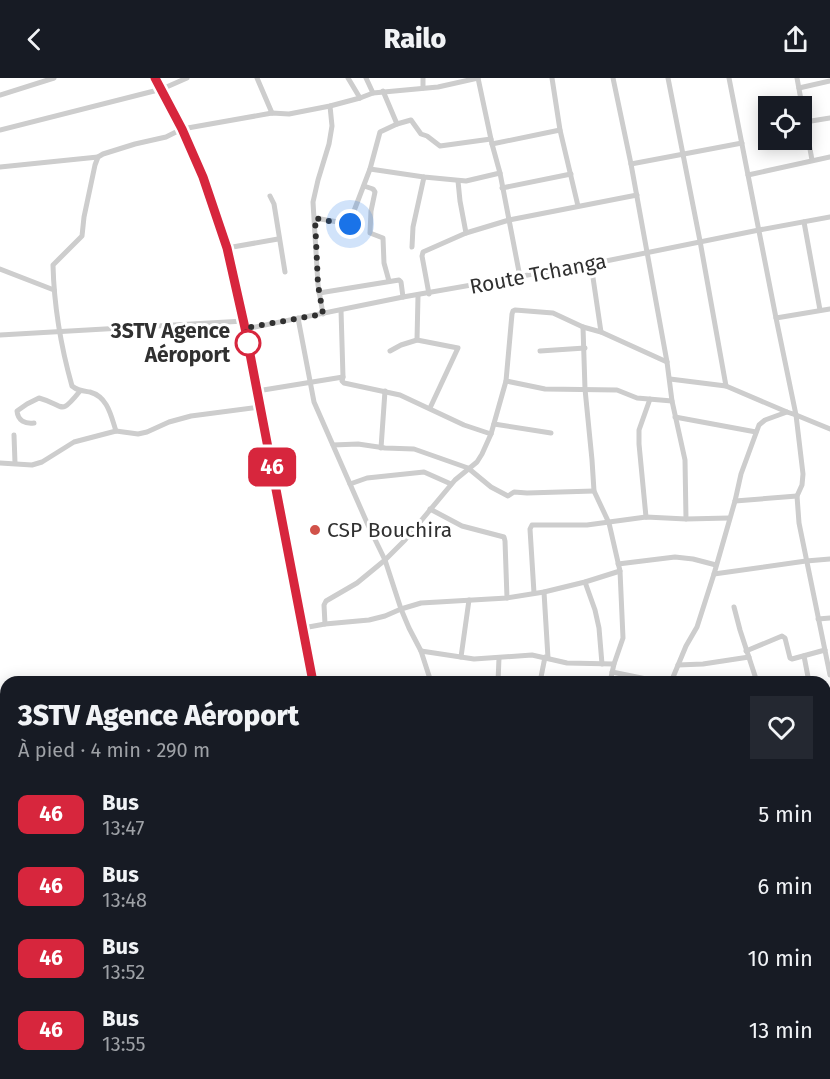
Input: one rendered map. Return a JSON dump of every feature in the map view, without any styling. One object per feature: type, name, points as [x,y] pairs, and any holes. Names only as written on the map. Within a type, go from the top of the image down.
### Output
[{"type":"highway","points":[[155,78],[182,129],[203,177],[227,248],[312,676]]},
{"type":"street","points":[[0,95],[54,78]]},
{"type":"street","points":[[0,130],[162,89],[187,78]]},
{"type":"street","points":[[257,78],[272,113]]},
{"type":"street","points":[[348,78],[360,98]]},
{"type":"street","points":[[366,78],[373,93]]},
{"type":"street","points":[[423,78],[423,88]]},
{"type":"street","points":[[0,167],[98,157],[182,129],[272,113],[289,114],[383,91],[438,87],[478,78],[500,173],[520,277]]},
{"type":"street","points":[[552,78],[560,130],[578,206]]},
{"type":"street","points":[[614,78],[667,362],[672,401],[685,460],[686,519]]},
{"type":"street","points":[[668,78],[726,386]]},
{"type":"street","points":[[729,78],[796,415],[803,478],[796,496],[799,523],[830,675]]},
{"type":"street","points":[[797,78],[800,96]]},
{"type":"street","points":[[799,88],[830,81]]},
{"type":"street","points":[[383,91],[397,124]]},
{"type":"street","points":[[323,314],[319,293],[314,202],[332,126],[330,105]]},
{"type":"street","points":[[812,121],[830,118]]},
{"type":"street","points":[[315,218],[350,224],[370,169],[380,132],[397,124],[411,120],[421,134],[440,146],[492,142],[560,130]]},
{"type":"street","points":[[631,164],[742,142]]},
{"type":"street","points":[[811,150],[813,160]]},
{"type":"street","points":[[98,157],[84,217],[82,236],[53,265],[54,290],[60,332],[72,386],[80,391],[93,393],[106,402],[116,431]]},
{"type":"street","points":[[748,176],[830,157]]},
{"type":"street","points":[[370,169],[458,181],[500,173]]},
{"type":"street","points":[[502,188],[571,174]]},
{"type":"street","points":[[412,247],[413,227],[424,177]]},
{"type":"street","points":[[458,181],[466,232]]},
{"type":"street","points":[[364,186],[375,192],[370,233],[383,238],[384,263],[389,281]]},
{"type":"street","points":[[429,294],[422,253],[466,232],[509,220],[637,195]]},
{"type":"street","points":[[270,196],[274,204],[285,272]]},
{"type":"street","name":"Route Tchanga","points":[[0,335],[244,325],[298,318],[830,217]]},
{"type":"street","points":[[804,222],[820,310]]},
{"type":"street","points":[[227,248],[278,239]]},
{"type":"street","points":[[591,264],[601,332]]},
{"type":"street","points":[[0,269],[54,290]]},
{"type":"street","points":[[319,293],[400,280],[403,297]]},
{"type":"street","points":[[417,340],[418,296]]},
{"type":"street","points":[[776,318],[830,309]]},
{"type":"street","points":[[341,310],[342,381],[344,383],[400,395],[464,425],[491,434]]},
{"type":"street","points":[[325,624],[324,605],[326,601],[357,584],[386,560],[451,484],[481,458],[491,434],[506,381],[513,311],[553,313],[667,362]]},
{"type":"street","points":[[298,318],[314,402],[368,525],[386,560],[401,609],[422,651],[429,676]]},
{"type":"street","points":[[583,327],[585,388],[594,491],[609,522],[619,568],[623,638],[611,676]]},
{"type":"street","points":[[390,351],[417,340],[458,348],[430,408]]},
{"type":"street","points":[[540,351],[585,348]]},
{"type":"street","points":[[257,391],[343,377]]},
{"type":"street","points":[[670,379],[726,386],[830,429]]},
{"type":"street","points":[[506,381],[545,389],[617,390],[633,397],[672,401]]},
{"type":"street","points":[[34,423],[21,421],[18,411],[39,398],[64,407],[70,404],[80,391]]},
{"type":"street","points":[[381,448],[385,391]]},
{"type":"street","points":[[646,517],[639,430],[650,399]]},
{"type":"street","points":[[0,462],[32,465],[42,462],[74,442],[116,431],[138,434],[191,416],[260,406]]},
{"type":"street","points":[[673,676],[696,627],[714,574],[741,474],[756,432],[762,422],[787,412]]},
{"type":"street","points":[[675,417],[756,432]]},
{"type":"street","points":[[494,424],[551,433]]},
{"type":"street","points":[[14,435],[15,463]]},
{"type":"street","points":[[333,445],[358,444],[381,448],[414,449],[468,468],[490,487],[508,496],[514,492],[594,491]]},
{"type":"street","points":[[350,484],[367,478],[423,472],[451,484]]},
{"type":"street","points":[[735,501],[796,496]]},
{"type":"street","points":[[430,509],[462,526],[504,537],[507,598]]},
{"type":"street","points":[[534,593],[531,526],[609,522],[646,517],[729,518]]},
{"type":"street","points":[[303,628],[369,620],[421,603],[507,598],[544,592],[585,582],[619,568],[675,557],[716,565]]},
{"type":"street","points":[[714,574],[830,559]]},
{"type":"street","points":[[585,582],[599,628],[602,664]]},
{"type":"street","points":[[542,676],[546,658],[544,592]]},
{"type":"street","points":[[461,657],[469,600]]},
{"type":"street","points":[[734,607],[755,676]]},
{"type":"street","points":[[818,619],[830,618]]},
{"type":"street","points":[[678,665],[694,665],[747,654],[782,636],[785,638],[791,658],[825,650]]},
{"type":"street","points":[[422,651],[482,659],[523,655],[579,664],[614,664]]},
{"type":"street","points":[[804,656],[808,676]]},
{"type":"street","points":[[498,676],[499,658]]},
{"type":"street","points":[[612,672],[632,676]]},
{"type":"bus line","name":"46","points":[[155,78],[182,129],[203,177],[227,248],[245,328],[312,676]]},
{"type":"place","name":"3STV Agence Aéroport","points":[[248,343]]},
{"type":"place","name":"CSP Bouchira","points":[[315,530]]},
{"type":"route","points":[[248,343],[245,328],[323,314],[318,285],[315,218],[350,224]]}]
